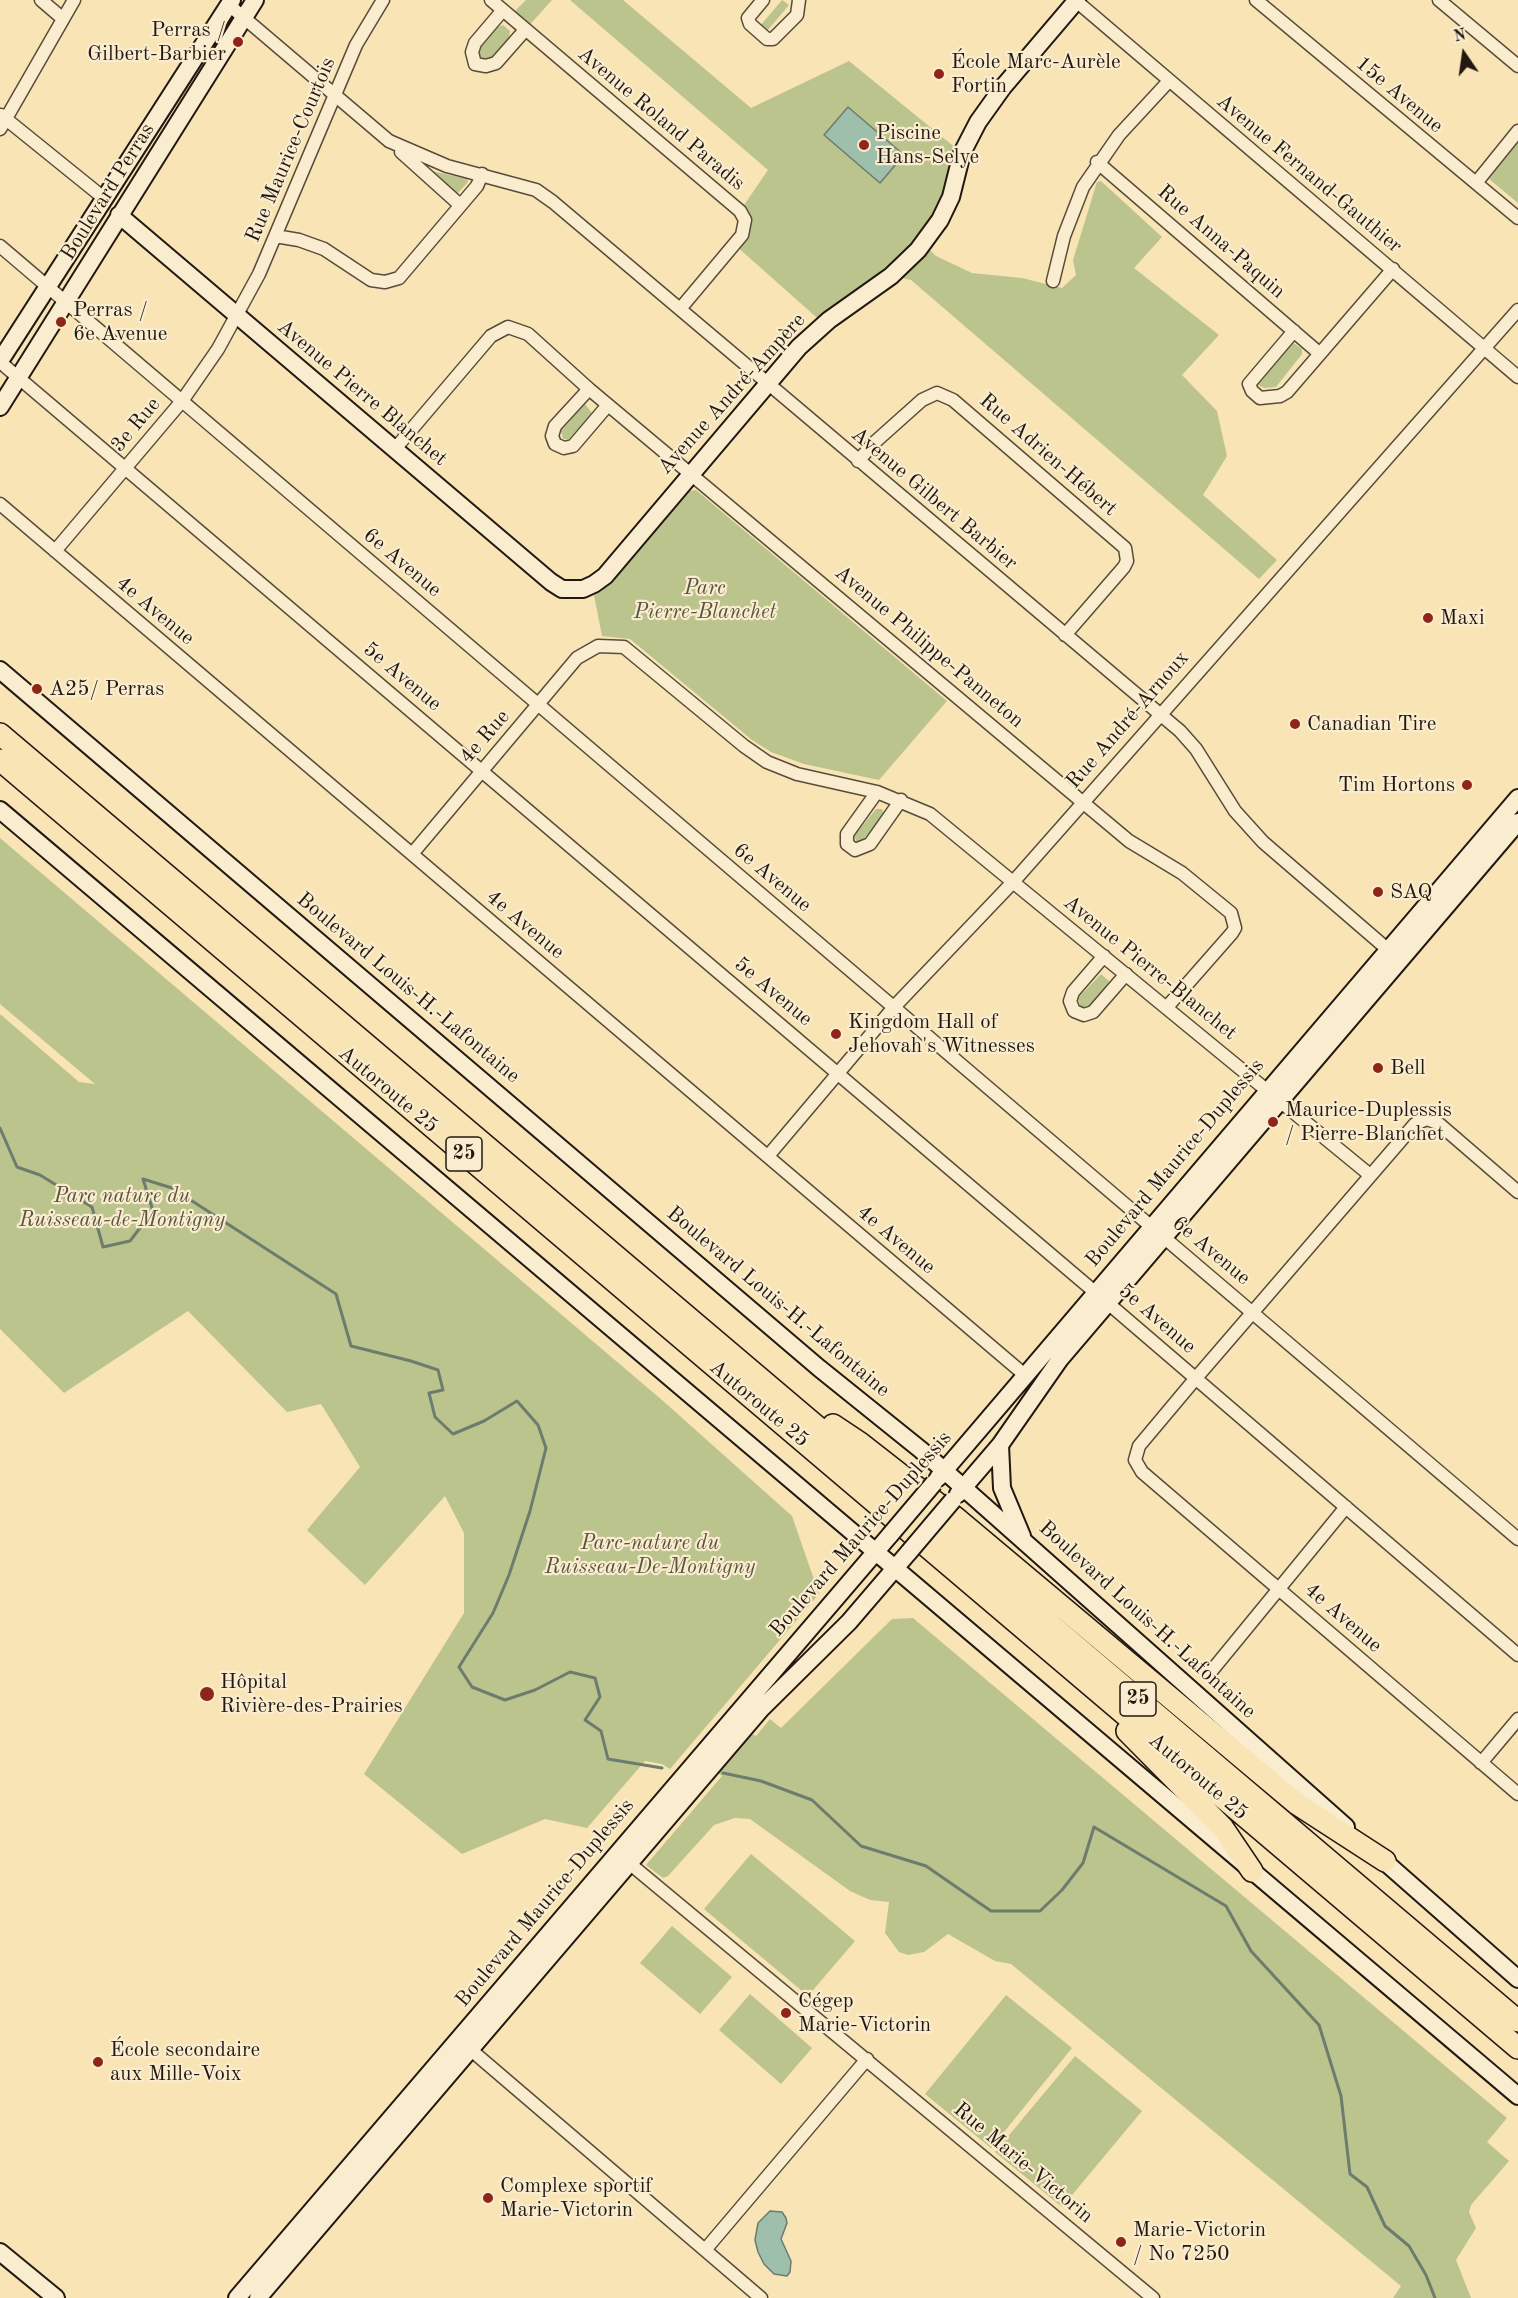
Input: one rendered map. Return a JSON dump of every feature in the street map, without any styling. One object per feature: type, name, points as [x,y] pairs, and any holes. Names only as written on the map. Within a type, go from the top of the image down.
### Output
[{"type":"highway","name":"Autoroute 25","points":[[0,734],[1518,2021]]},
{"type":"highway","name":"Autoroute 25","points":[[0,760],[1518,2048]]},
{"type":"highway","points":[[759,1377],[860,1443],[907,1479],[1297,1804],[1385,1861]]},
{"type":"highway","points":[[1057,1657],[1161,1767],[1223,1828],[1252,1871]]},
{"type":"main road","name":"Boulevard Perras","points":[[0,407],[255,0]]},
{"type":"main road","name":"Avenue André-Ampère","points":[[583,589],[605,576],[799,347],[829,320],[891,276],[918,250],[940,220],[951,197],[962,153],[978,122],[1003,87],[1076,0]]},
{"type":"main road","name":"Boulevard Perras","points":[[0,362],[46,286],[105,199],[230,2]]},
{"type":"main road","name":"Avenue Pierre Blanchet","points":[[119,215],[551,582],[562,589],[583,589]]},
{"type":"main road","name":"Boulevard Louis-H.-Lafontaine","points":[[0,670],[810,1361],[939,1477],[1023,1540],[1518,1979]]},
{"type":"main road","name":"Boulevard Maurice-Duplessis","points":[[1394,956],[1518,798]]},
{"type":"main road","points":[[0,810],[1518,2096]]},
{"type":"main road","name":"Boulevard Maurice-Duplessis","points":[[624,1858],[761,1709],[849,1622],[1000,1445],[1060,1359],[1108,1303],[1158,1232],[1394,956],[1518,822]]},
{"type":"main road","name":"Boulevard Maurice-Duplessis","points":[[237,2298],[464,2044],[624,1858],[875,1552],[1095,1292],[1158,1232]]},
{"type":"main road","points":[[1000,1445],[1002,1488],[1023,1540]]},
{"type":"main road","name":"Boulevard Maurice-Duplessis","points":[[258,2298],[464,2044]]},
{"type":"main road","points":[[0,2252],[56,2298]]},
{"type":"street","points":[[41,0],[62,18]]},
{"type":"street","points":[[74,0],[2,120],[105,199]]},
{"type":"street","name":"Rue Maurice-Courtois","points":[[237,316],[275,236],[356,45],[383,0]]},
{"type":"street","name":"Avenue Roland Paradis","points":[[492,0],[740,211],[745,220],[745,226],[735,245],[680,309]]},
{"type":"street","points":[[763,0],[748,18],[750,24],[767,39],[773,39],[797,15],[799,0]]},
{"type":"street","name":"Avenue Fernand-Gauthier","points":[[1076,0],[1168,82],[1393,269],[1518,377]]},
{"type":"street","name":"15e Avenue","points":[[1256,0],[1518,218]]},
{"type":"street","points":[[1439,0],[1518,66]]},
{"type":"street","name":"Avenue Gilbert Barbier","points":[[230,2],[243,18],[335,98],[389,141],[460,205]]},
{"type":"street","points":[[503,10],[475,43],[472,52],[475,64],[480,66],[496,63],[525,30]]},
{"type":"street","points":[[1053,281],[1064,236],[1083,187],[1097,162],[1168,82]]},
{"type":"street","points":[[1476,183],[1518,132]]},
{"type":"street","name":"Avenue Gilbert Barbier","points":[[389,141],[429,160],[514,182],[542,193],[1159,714],[1196,749],[1235,811],[1263,842],[1394,956]]},
{"type":"street","name":"Rue Anna-Paquin","points":[[1097,162],[1319,352]]},
{"type":"street","points":[[275,236],[299,240],[324,249],[372,280],[385,282],[399,278],[477,186],[482,174]]},
{"type":"street","name":"6e Avenue","points":[[0,246],[1518,1539]]},
{"type":"street","points":[[1294,331],[1250,384],[1260,398],[1284,394],[1393,269]]},
{"type":"street","name":"Rue André-Arnoux","points":[[768,1156],[894,1007],[1014,881],[1159,714],[1518,310]]},
{"type":"street","name":"3e Rue","points":[[55,551],[182,401],[237,316]]},
{"type":"street","name":"Avenue Philippe-Panneton","points":[[394,450],[491,336],[501,329],[515,328],[528,334],[589,389],[692,472],[1129,841],[1182,873],[1231,913],[1235,920],[1232,933],[1167,1007]]},
{"type":"street","name":"5e Avenue","points":[[0,362],[1108,1303],[1518,1655]]},
{"type":"street","points":[[589,389],[555,426],[552,436],[555,444],[564,448],[573,446],[608,405]]},
{"type":"street","name":"Rue Adrien-Hébert","points":[[858,460],[887,430],[922,400],[937,393],[953,400],[1125,548],[1127,561],[1124,567],[1065,635]]},
{"type":"street","name":"4e Avenue","points":[[0,504],[1026,1376]]},
{"type":"street","name":"Avenue Pierre-Blanchet","points":[[590,649],[616,645],[632,652],[744,746],[767,762],[797,774],[878,792],[901,800],[935,818],[1370,1175]]},
{"type":"street","name":"4e Rue","points":[[412,854],[577,658],[590,649]]},
{"type":"street","points":[[878,792],[847,834],[848,844],[855,850],[870,844],[901,800]]},
{"type":"street","points":[[1104,956],[1073,992],[1070,1001],[1074,1011],[1084,1015],[1093,1012],[1126,974]]},
{"type":"street","points":[[1196,1378],[1415,1124],[1427,1119],[1438,1123],[1518,1192]]},
{"type":"street","name":"4e Avenue","points":[[1196,1378],[1139,1446],[1135,1460],[1142,1472],[1518,1794]]},
{"type":"street","points":[[1209,1674],[1346,1507]]},
{"type":"street","points":[[1481,1763],[1518,1719]]},
{"type":"street","name":"Rue Marie-Victorin","points":[[624,1858],[1153,2298]]},
{"type":"street","points":[[464,2044],[761,2298]]},
{"type":"street","points":[[705,2250],[867,2059]]},
{"type":"green space","points":[[526,0],[552,0],[525,30],[510,16]]},
{"type":"green space","points":[[570,0],[623,0],[751,108],[849,61],[962,153],[923,243],[936,256],[972,273],[1022,278],[1062,288],[1076,275],[1073,260],[1097,182],[1101,181],[1162,237],[1134,268],[1219,335],[1182,375],[1217,411],[1227,456],[1203,495],[1277,560],[1259,579],[911,280],[891,276],[824,324],[735,245],[742,235],[740,211],[768,170]]},
{"type":"green space","points":[[782,0],[789,5],[767,31],[760,26]]},
{"type":"green space","points":[[503,25],[510,31],[509,37],[491,58],[483,59],[480,55],[480,48],[498,27]]},
{"type":"green space","points":[[1518,143],[1518,203],[1489,179]]},
{"type":"green space","points":[[432,171],[467,179],[468,182],[457,194],[430,173]]},
{"type":"green space","points":[[1292,342],[1302,349],[1302,354],[1276,387],[1264,388],[1258,385],[1257,381]]},
{"type":"green space","points":[[585,404],[592,413],[569,439],[563,439],[561,431]]},
{"type":"green space","name":"Parc Pierre-Blanchet","points":[[696,490],[947,701],[879,780],[804,764],[771,752],[752,740],[630,639],[602,636],[594,595],[602,591],[690,491]]},
{"type":"green space","points":[[876,809],[882,809],[884,815],[862,841],[857,842],[854,836]]},
{"type":"green space","name":"Parc nature du Ruisseau-de-Montigny","points":[[0,838],[662,1400],[792,1516],[819,1594],[670,1769],[662,1764],[645,1761],[587,1828],[545,1819],[462,1854],[364,1774],[464,1613],[464,1533],[445,1496],[365,1585],[307,1530],[360,1467],[321,1404],[287,1412],[188,1311],[64,1393],[0,1329],[0,1014],[79,1082],[95,1084],[0,1004]]},
{"type":"green space","points":[[1101,974],[1109,981],[1108,984],[1088,1007],[1081,1008],[1078,998]]},
{"type":"green space","points":[[913,1618],[1507,2118],[1487,2142],[1509,2161],[1471,2205],[1469,2212],[1476,2228],[1456,2260],[1471,2298],[1393,2298],[1401,2286],[1011,1964],[995,1961],[948,1934],[924,1952],[908,1955],[899,1952],[885,1933],[889,1902],[870,1900],[850,1891],[750,1819],[735,1818],[714,1825],[668,1876],[663,1878],[646,1865],[722,1776],[716,1772],[752,1734],[756,1736],[770,1719],[781,1728],[892,1619]]},
{"type":"green space","points":[[751,1854],[855,1941],[808,1996],[704,1909]]},
{"type":"green space","points":[[672,1926],[732,1977],[700,2014],[640,1963]]},
{"type":"green space","points":[[750,1994],[812,2048],[781,2084],[719,2030]]},
{"type":"green space","points":[[1006,1995],[1072,2048],[991,2148],[925,2094]]},
{"type":"green space","points":[[1075,2056],[1142,2111],[1062,2207],[995,2152]]},
{"type":"shaded area","name":"Piscine Hans-Selye","points":[[848,107],[904,155],[880,183],[824,135]]},
{"type":"shaded area","points":[[770,2211],[782,2212],[786,2218],[787,2223],[781,2239],[791,2261],[790,2272],[787,2276],[774,2274],[764,2264],[758,2252],[755,2240],[758,2223]]},
{"type":"waterway","points":[[0,1128],[17,1167],[40,1175],[92,1207],[103,1247],[130,1241],[153,1211],[143,1179],[172,1188],[336,1294],[351,1346],[438,1370],[443,1390],[429,1393],[435,1417],[453,1434],[484,1421],[517,1401],[538,1425],[546,1448],[530,1511],[509,1575],[493,1613],[459,1667],[472,1687],[505,1700],[535,1690],[570,1672],[595,1678],[600,1697],[585,1720],[601,1731],[608,1759],[662,1768]]},
{"type":"waterway","points":[[723,1773],[761,1781],[812,1800],[861,1846],[926,1866],[991,1911],[1040,1911],[1062,1890],[1083,1863],[1094,1827],[1226,1906],[1251,1951],[1319,2025],[1341,2096],[1350,2174],[1367,2187],[1385,2226],[1409,2246],[1426,2275],[1435,2298]]},
{"type":"place","name":"Perras / Gilbert-Barbier","points":[[238,42]]},
{"type":"place","name":"École Marc-Aurèle Fortin","points":[[939,74]]},
{"type":"place","name":"Piscine Hans-Selye","points":[[864,145]]},
{"type":"place","name":"Perras / 6e Avenue","points":[[61,322]]},
{"type":"place","name":"Maxi","points":[[1428,618]]},
{"type":"place","name":"A25/ Perras","points":[[37,689]]},
{"type":"place","name":"Canadian Tire","points":[[1295,724]]},
{"type":"place","name":"Tim Hortons","points":[[1467,785]]},
{"type":"place","name":"SAQ","points":[[1378,892]]},
{"type":"place","name":"Kingdom Hall of Jehovah's Witnesses","points":[[836,1034]]},
{"type":"place","name":"Bell","points":[[1378,1068]]},
{"type":"place","name":"Maurice-Duplessis / Pierre-Blanchet","points":[[1273,1122]]},
{"type":"place","name":"Hôpital Rivière-des-Prairies","points":[[207,1694]]},
{"type":"place","name":"Cégep Marie-Victorin","points":[[786,2013]]},
{"type":"place","name":"École secondaire aux Mille-Voix","points":[[98,2062]]},
{"type":"place","name":"Complexe sportif Marie-Victorin","points":[[488,2198]]},
{"type":"place","name":"Marie-Victorin / No 7250","points":[[1121,2242]]},
{"type":"park label","name":"Parc-nature du Ruisseau-De-Montigny","points":[[650,1555]]}]
